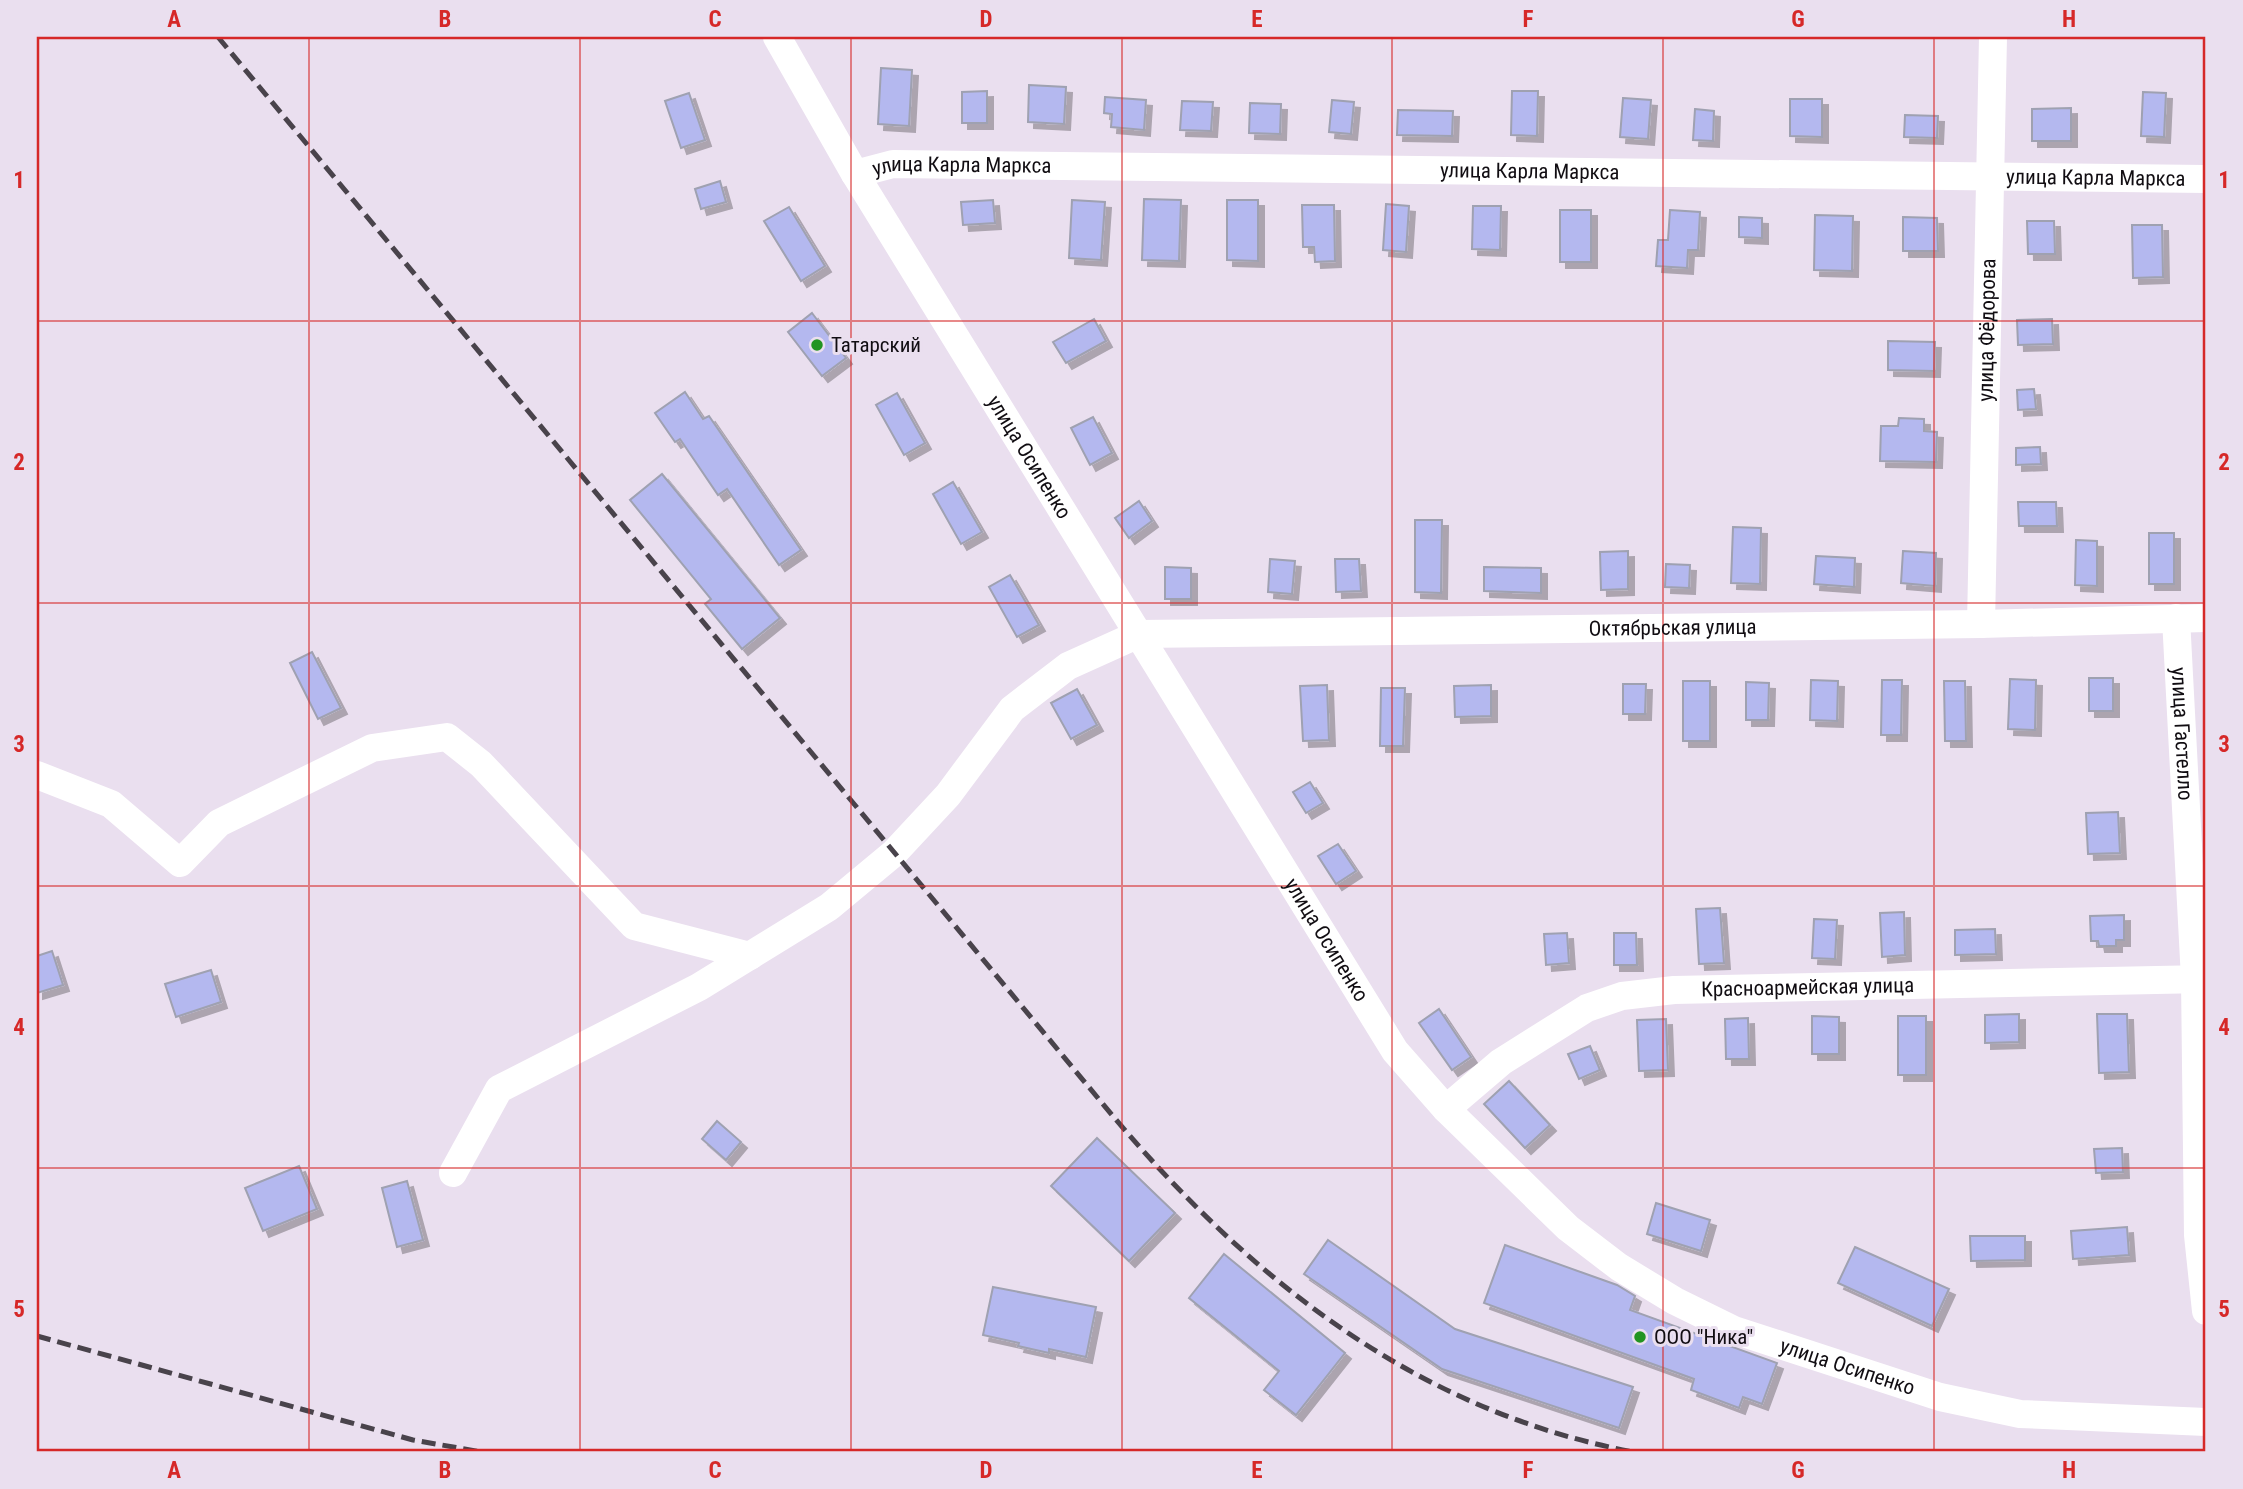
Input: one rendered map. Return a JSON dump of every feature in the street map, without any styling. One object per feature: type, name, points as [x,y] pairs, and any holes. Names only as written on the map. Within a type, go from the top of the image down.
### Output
[{"type":"street","name":"улица Осипенко","points":[[777,37],[855,174],[1395,1051],[1446,1110],[1568,1228],[1619,1267],[1675,1301],[1734,1330],[1940,1397],[2020,1414],[2206,1422]]},
{"type":"street","name":"улица Фёдорова","points":[[1981,624],[1993,37]]},
{"type":"street","name":"улица Карла Маркса","points":[[855,174],[893,164],[2206,179]]},
{"type":"street","name":"улица Гастелло","points":[[2176,618],[2201,979],[2197,1235],[2206,1311]]},
{"type":"street","name":"Октябрьская улица","points":[[1139,634],[1981,624],[2206,618]]},
{"type":"street","points":[[453,1173],[499,1089],[699,987],[829,907],[894,853],[948,795],[1012,709],[1068,666],[1139,634]]},
{"type":"street","points":[[37,775],[111,804],[180,863],[219,823],[372,748],[447,737],[481,764],[634,926],[750,956]]},
{"type":"street","name":"Красноармейская улица","points":[[1446,1110],[1500,1062],[1587,1008],[1622,996],[1674,990],[2201,979]]},
{"type":"building","points":[[881,68],[912,70],[909,126],[878,124]]},
{"type":"building","points":[[1029,85],[1066,87],[1064,124],[1028,122]]},
{"type":"building","points":[[987,91],[987,123],[962,123],[962,92]]},
{"type":"building","points":[[1512,91],[1538,91],[1537,136],[1511,135]]},
{"type":"building","points":[[2143,92],[2166,93],[2164,137],[2141,136]]},
{"type":"building","points":[[689,93],[705,140],[681,148],[665,101]]},
{"type":"building","points":[[1105,97],[1146,100],[1144,130],[1111,127],[1112,114],[1104,113]]},
{"type":"building","points":[[1623,98],[1651,100],[1648,139],[1620,137]]},
{"type":"building","points":[[1790,99],[1822,99],[1822,137],[1790,136]]},
{"type":"building","points":[[1332,100],[1354,102],[1351,134],[1329,132]]},
{"type":"building","points":[[1182,101],[1213,102],[1211,131],[1180,130]]},
{"type":"building","points":[[1250,103],[1281,104],[1280,134],[1249,133]]},
{"type":"building","points":[[2071,108],[2071,141],[2032,141],[2032,109]]},
{"type":"building","points":[[1695,109],[1714,111],[1713,141],[1693,140]]},
{"type":"building","points":[[1398,110],[1453,111],[1452,136],[1397,135]]},
{"type":"building","points":[[1905,115],[1938,116],[1937,138],[1904,137]]},
{"type":"building","points":[[720,181],[726,202],[701,209],[695,189]]},
{"type":"building","points":[[1144,199],[1181,200],[1179,261],[1142,260]]},
{"type":"building","points":[[993,200],[995,223],[963,225],[961,202]]},
{"type":"building","points":[[1072,200],[1105,202],[1101,260],[1069,258]]},
{"type":"building","points":[[1227,200],[1258,200],[1258,261],[1227,260]]},
{"type":"building","points":[[1386,204],[1409,206],[1406,252],[1383,250]]},
{"type":"building","points":[[1302,205],[1334,205],[1335,261],[1315,262],[1314,247],[1303,247]]},
{"type":"building","points":[[1473,206],[1501,206],[1500,250],[1472,249]]},
{"type":"building","points":[[789,207],[825,266],[801,281],[764,221]]},
{"type":"building","points":[[1560,210],[1591,210],[1591,262],[1560,262]]},
{"type":"building","points":[[1670,210],[1700,212],[1698,250],[1688,250],[1687,268],[1656,266],[1658,240],[1668,240]]},
{"type":"building","points":[[1815,215],[1853,216],[1852,271],[1814,270]]},
{"type":"building","points":[[1739,217],[1762,218],[1762,238],[1739,237]]},
{"type":"building","points":[[1903,217],[1937,218],[1938,251],[1903,251]]},
{"type":"building","points":[[2027,221],[2054,221],[2055,254],[2028,254]]},
{"type":"building","points":[[2132,225],[2162,225],[2163,277],[2133,278]]},
{"type":"building","name":"Татарский","points":[[812,313],[846,358],[822,376],[788,332]]},
{"type":"building","points":[[1094,319],[1106,341],[1066,363],[1053,342]]},
{"type":"building","points":[[2052,319],[2053,344],[2018,345],[2017,320]]},
{"type":"building","points":[[1888,341],[1935,342],[1934,371],[1888,370]]},
{"type":"building","points":[[2034,389],[2036,409],[2018,410],[2017,390]]},
{"type":"building","points":[[685,392],[703,419],[709,416],[801,550],[779,565],[727,489],[718,495],[680,439],[675,442],[655,413]]},
{"type":"building","points":[[897,393],[925,443],[904,455],[876,405]]},
{"type":"building","points":[[1093,417],[1112,453],[1090,465],[1071,428]]},
{"type":"building","points":[[1899,418],[1924,419],[1924,431],[1937,432],[1936,462],[1880,461],[1881,426],[1898,426]]},
{"type":"building","points":[[2040,447],[2041,464],[2016,465],[2016,448]]},
{"type":"building","points":[[662,474],[780,618],[742,649],[705,604],[711,599],[630,500]]},
{"type":"building","points":[[953,482],[982,532],[961,544],[933,494]]},
{"type":"building","points":[[1139,501],[1152,521],[1129,538],[1115,518]]},
{"type":"building","points":[[2018,502],[2056,502],[2057,526],[2019,526]]},
{"type":"building","points":[[1415,520],[1442,520],[1441,593],[1415,592]]},
{"type":"building","points":[[1733,527],[1761,528],[1760,584],[1731,583]]},
{"type":"building","points":[[2149,533],[2174,533],[2174,584],[2149,584]]},
{"type":"building","points":[[2076,540],[2097,541],[2097,586],[2075,585]]},
{"type":"building","points":[[1628,551],[1628,589],[1601,590],[1600,552]]},
{"type":"building","points":[[1903,551],[1936,553],[1935,586],[1901,583]]},
{"type":"building","points":[[1816,556],[1855,558],[1854,587],[1814,584]]},
{"type":"building","points":[[1270,559],[1295,561],[1292,594],[1268,592]]},
{"type":"building","points":[[1335,559],[1359,559],[1361,591],[1336,592]]},
{"type":"building","points":[[1666,564],[1690,565],[1689,588],[1665,587]]},
{"type":"building","points":[[1165,567],[1191,568],[1191,599],[1165,599]]},
{"type":"building","points":[[1484,567],[1541,568],[1541,593],[1484,591]]},
{"type":"building","points":[[1010,575],[1039,625],[1017,637],[989,587]]},
{"type":"building","points":[[312,652],[341,708],[318,719],[290,663]]},
{"type":"building","points":[[2089,678],[2113,678],[2113,711],[2089,711]]},
{"type":"building","points":[[2010,679],[2036,680],[2035,730],[2008,729]]},
{"type":"building","points":[[1811,680],[1838,681],[1837,721],[1810,720]]},
{"type":"building","points":[[1882,680],[1902,680],[1901,735],[1881,735]]},
{"type":"building","points":[[1683,681],[1710,681],[1710,741],[1683,741]]},
{"type":"building","points":[[1944,681],[1965,681],[1966,741],[1945,741]]},
{"type":"building","points":[[1746,682],[1769,683],[1768,720],[1746,720]]},
{"type":"building","points":[[1623,684],[1646,684],[1645,714],[1623,714]]},
{"type":"building","points":[[1327,685],[1329,740],[1303,741],[1300,686]]},
{"type":"building","points":[[1491,685],[1491,716],[1455,717],[1454,686]]},
{"type":"building","points":[[1381,688],[1405,688],[1403,746],[1380,746]]},
{"type":"building","points":[[1077,689],[1097,725],[1071,739],[1051,703]]},
{"type":"building","points":[[1310,782],[1323,803],[1306,813],[1293,792]]},
{"type":"building","points":[[2118,812],[2120,853],[2088,854],[2086,813]]},
{"type":"building","points":[[1338,844],[1356,871],[1336,884],[1318,856]]},
{"type":"building","points":[[1720,908],[1724,963],[1699,964],[1696,909]]},
{"type":"building","points":[[1904,912],[1905,955],[1882,957],[1880,913]]},
{"type":"building","points":[[2124,915],[2124,940],[2116,940],[2116,946],[2099,946],[2098,941],[2091,941],[2090,916]]},
{"type":"building","points":[[1814,919],[1837,920],[1835,959],[1812,958]]},
{"type":"building","points":[[1995,929],[1996,954],[1955,955],[1955,930]]},
{"type":"building","points":[[1567,933],[1569,963],[1546,965],[1544,934]]},
{"type":"building","points":[[1614,933],[1636,933],[1637,965],[1614,965]]},
{"type":"building","points":[[52,951],[63,985],[37,993],[37,956]]},
{"type":"building","points":[[211,970],[221,1002],[176,1017],[165,984]]},
{"type":"building","points":[[1439,1009],[1471,1057],[1452,1070],[1419,1023]]},
{"type":"building","points":[[2019,1014],[2019,1042],[1985,1043],[1985,1015]]},
{"type":"building","points":[[2097,1014],[2127,1014],[2129,1072],[2099,1073]]},
{"type":"building","points":[[1812,1016],[1839,1017],[1839,1054],[1812,1054]]},
{"type":"building","points":[[1898,1016],[1926,1016],[1926,1075],[1898,1075]]},
{"type":"building","points":[[1748,1018],[1749,1059],[1726,1059],[1725,1019]]},
{"type":"building","points":[[1666,1019],[1668,1070],[1639,1071],[1637,1020]]},
{"type":"building","points":[[1590,1046],[1600,1070],[1579,1079],[1568,1054]]},
{"type":"building","points":[[1509,1081],[1550,1125],[1525,1148],[1484,1104]]},
{"type":"building","points":[[717,1121],[741,1142],[726,1160],[702,1139]]},
{"type":"building","points":[[1097,1138],[1175,1213],[1129,1261],[1051,1186]]},
{"type":"building","points":[[2122,1148],[2123,1172],[2096,1173],[2094,1149]]},
{"type":"building","points":[[299,1166],[317,1209],[263,1231],[245,1188]]},
{"type":"building","points":[[407,1181],[423,1240],[397,1247],[382,1188]]},
{"type":"building","points":[[1656,1203],[1710,1220],[1701,1251],[1647,1234]]},
{"type":"building","points":[[2127,1227],[2129,1255],[2073,1259],[2071,1231]]},
{"type":"building","points":[[1970,1236],[2025,1236],[2025,1260],[1971,1261]]},
{"type":"building","points":[[1328,1240],[1455,1329],[1633,1387],[1619,1428],[1442,1369],[1304,1274]]},
{"type":"building","name":"ООО \"Ника\"","points":[[1505,1245],[1617,1285],[1635,1296],[1630,1310],[1777,1363],[1762,1404],[1743,1397],[1739,1408],[1691,1390],[1694,1379],[1484,1303]]},
{"type":"building","points":[[1855,1247],[1949,1289],[1932,1326],[1838,1283]]},
{"type":"building","points":[[1224,1254],[1345,1353],[1296,1415],[1264,1390],[1279,1371],[1189,1298]]},
{"type":"building","points":[[993,1287],[1096,1307],[1086,1357],[1049,1349],[1049,1353],[983,1335]]},
{"type":"railway","points":[[218,37],[1112,1115],[1165,1175],[1221,1231],[1281,1283],[1344,1330],[1410,1371],[1481,1406],[1555,1433],[1634,1452]]},
{"type":"railway","points":[[37,1336],[413,1440],[482,1452]]},
{"type":"place","name":"Татарский","points":[[817,345]]},
{"type":"place","name":"ООО \"Ника\"","points":[[1640,1337]]}]
